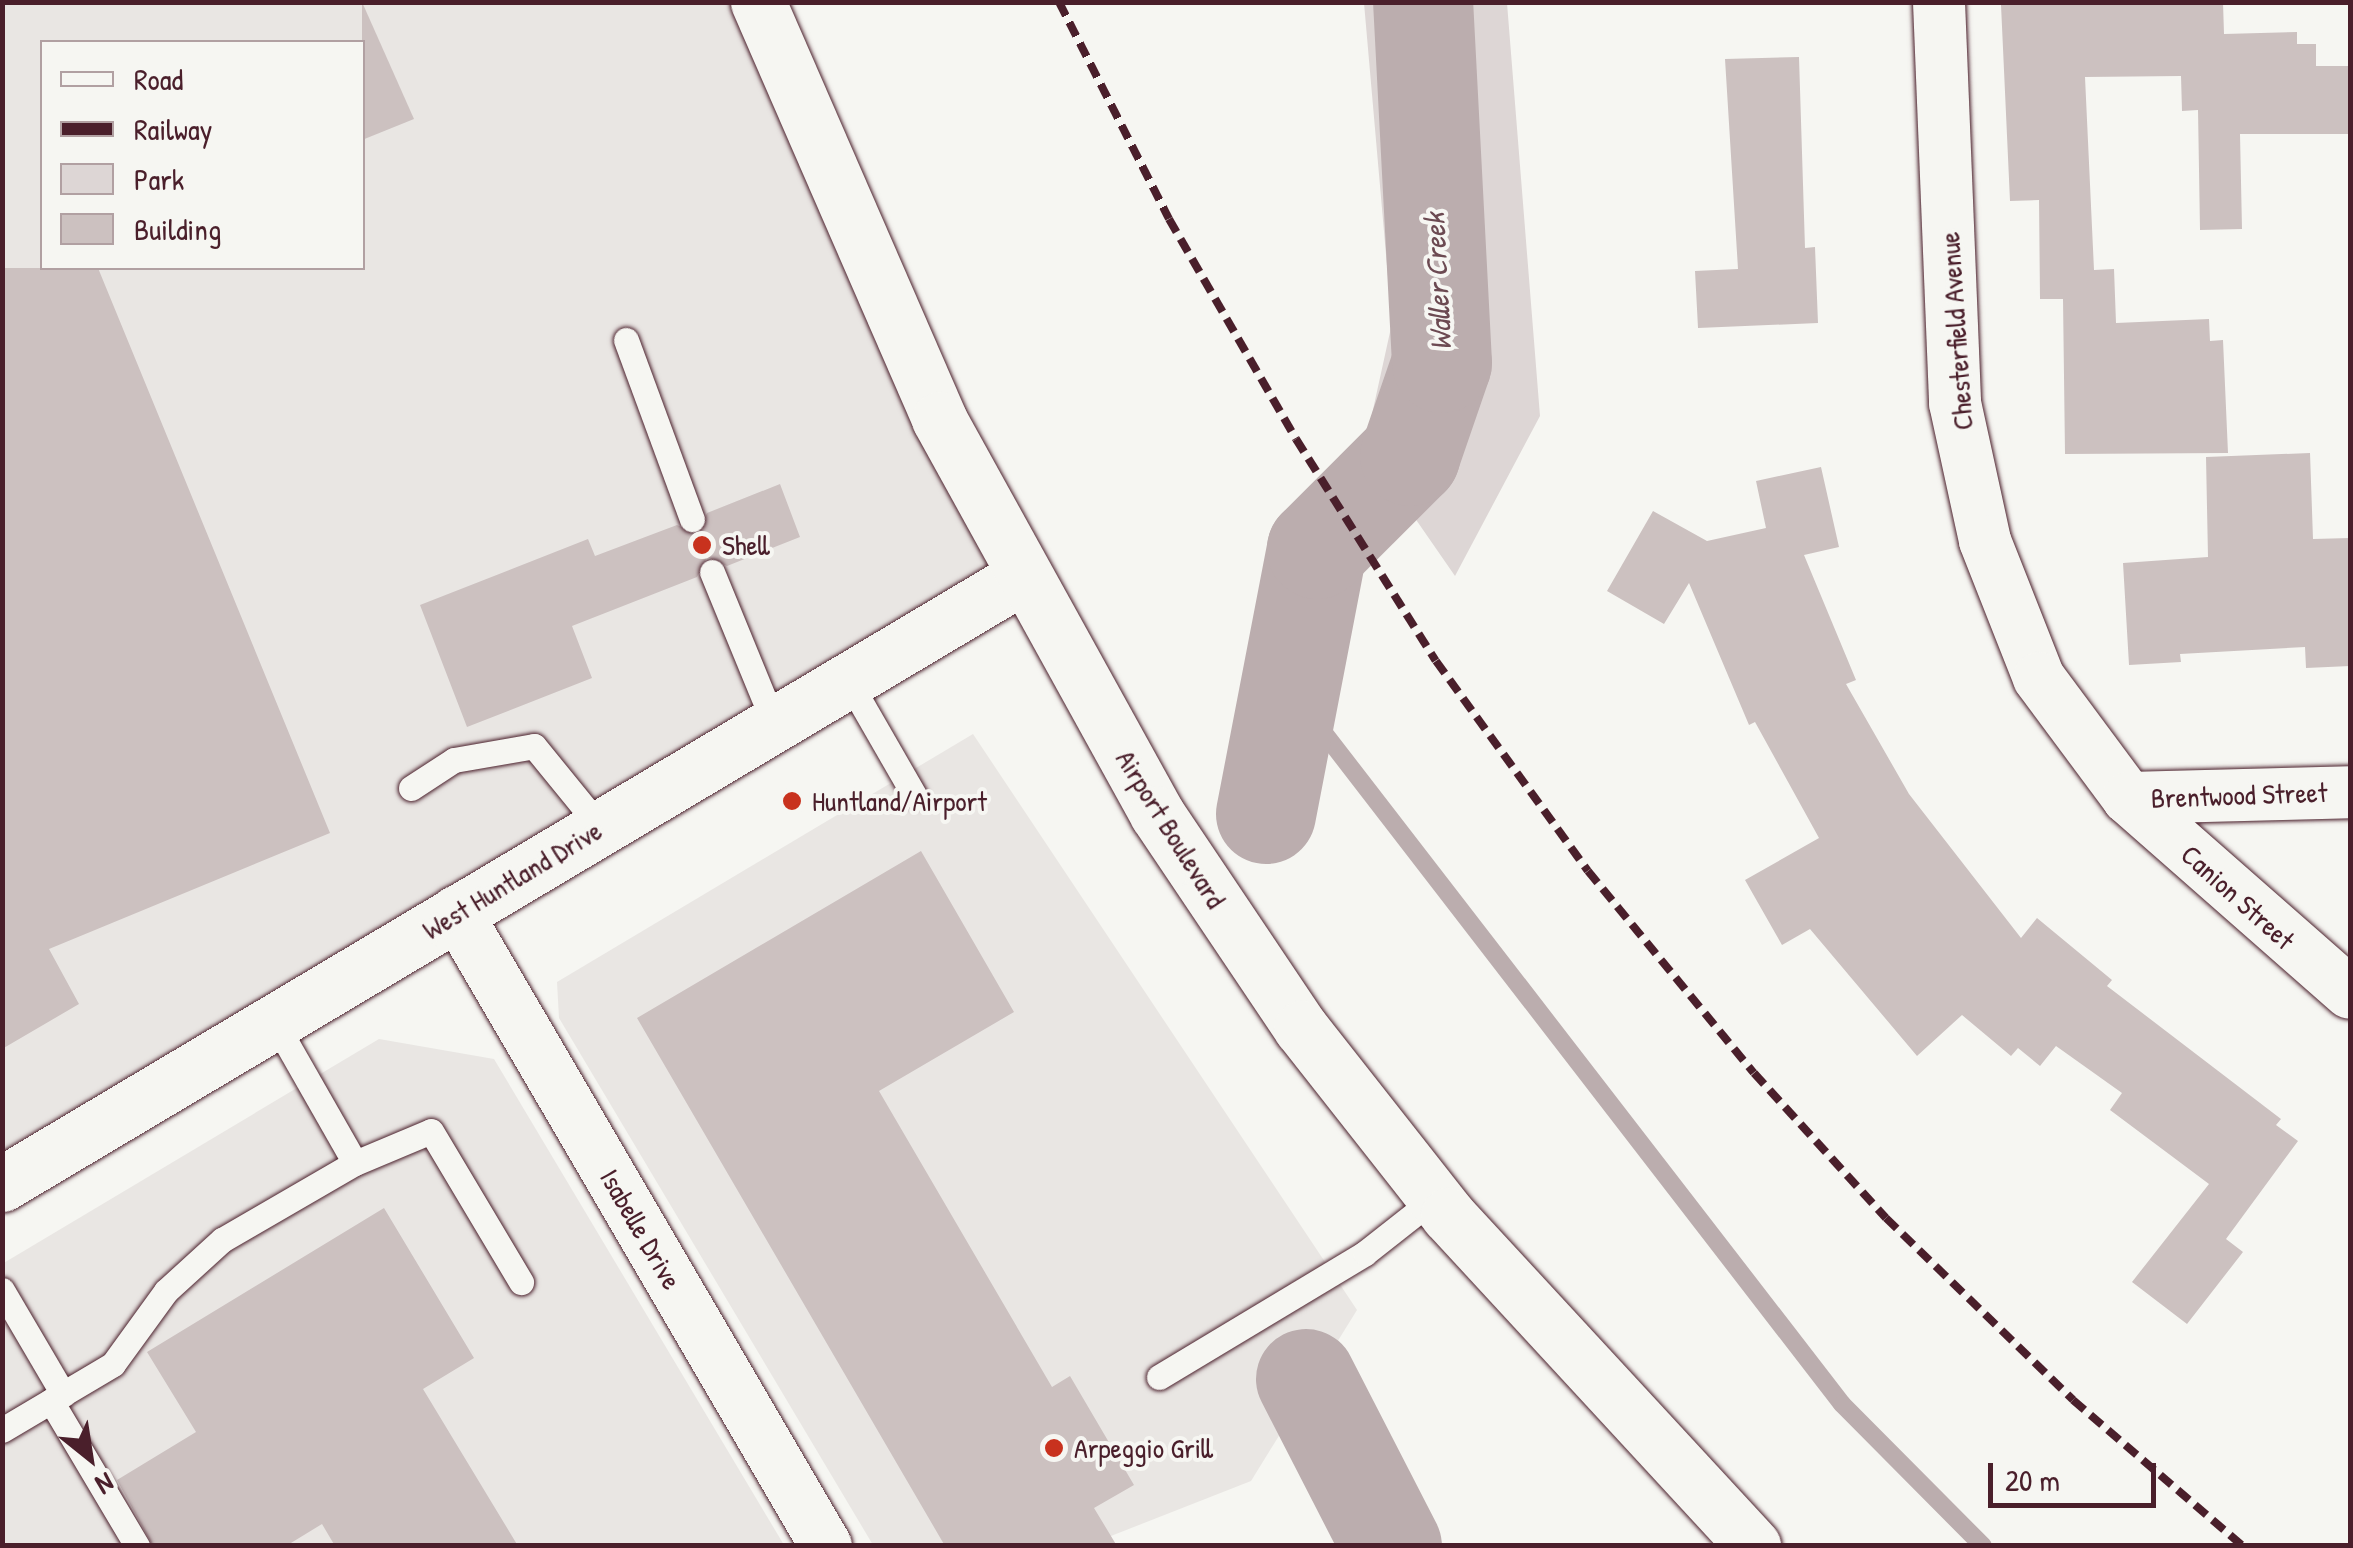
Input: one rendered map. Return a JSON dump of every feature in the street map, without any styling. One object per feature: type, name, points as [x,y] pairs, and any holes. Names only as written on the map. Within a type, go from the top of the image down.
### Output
[{"type":"main road","name":"Airport Boulevard","points":[[758,2],[931,402],[1022,577],[1157,814],[1301,1028],[1435,1198],[1618,1406],[1753,1546]]},
{"type":"main road","name":"West Huntland Drive","points":[[2,1184],[1022,577]]},
{"type":"street","name":"Chesterfield Avenue","points":[[1939,2],[1955,403],[1985,541],[2039,678],[2128,798]]},
{"type":"street","name":"Brentwood Street","points":[[2128,798],[2350,792]]},
{"type":"street","name":"Canion Street","points":[[2128,798],[2350,993]]},
{"type":"street","name":"Isabelle Drive","points":[[456,912],[826,1546]]},
{"type":"lane","points":[[626,340],[692,519]]},
{"type":"lane","points":[[712,572],[774,723]]},
{"type":"lane","points":[[848,680],[914,794]]},
{"type":"lane","points":[[411,788],[454,760],[534,746],[600,827]]},
{"type":"lane","points":[[274,1021],[356,1163]]},
{"type":"lane","points":[[2,1430],[113,1364],[166,1292],[222,1240],[356,1163],[432,1131],[521,1282]]},
{"type":"lane","points":[[1159,1377],[1364,1253],[1435,1198]]},
{"type":"lane","points":[[2,1290],[137,1546]]},
{"type":"shaded area","points":[[3,3],[758,3],[1022,577],[3,1184]]},
{"type":"shaded area","points":[[973,734],[1357,1310],[1251,1481],[1088,1545],[873,1545],[559,1018],[557,982]]},
{"type":"shaded area","points":[[379,1039],[494,1059],[784,1545],[3,1545],[2,1264]]},
{"type":"green space","points":[[1364,3],[1507,3],[1540,416],[1455,576],[1365,446],[1392,323]]},
{"type":"building","points":[[362,2],[414,119],[365,139],[365,40]]},
{"type":"building","points":[[2223,2],[2224,34],[2297,32],[2297,44],[2316,44],[2316,66],[2350,66],[2350,134],[2240,134],[2242,229],[2200,230],[2198,110],[2182,111],[2181,76],[2085,77],[2094,270],[2114,269],[2116,323],[2209,319],[2210,341],[2223,340],[2228,453],[2065,454],[2063,299],[2040,299],[2039,200],[2010,201],[2001,5]]},
{"type":"building","points":[[1799,57],[1805,248],[1815,247],[1818,323],[1698,328],[1695,271],[1738,269],[1725,59]]},
{"type":"building","points":[[2,268],[99,270],[330,833],[49,949],[79,1004],[2,1049]]},
{"type":"building","points":[[2310,453],[2313,539],[2350,538],[2350,666],[2306,668],[2305,647],[2180,654],[2181,662],[2129,665],[2123,563],[2208,557],[2206,457]]},
{"type":"building","points":[[1821,467],[1839,547],[1804,555],[1856,680],[1846,684],[1909,794],[2021,938],[2037,918],[2112,980],[2107,986],[2281,1119],[2276,1125],[2298,1141],[2226,1239],[2243,1252],[2187,1324],[2132,1282],[2209,1184],[2110,1110],[2122,1093],[2056,1046],[2040,1066],[2018,1048],[2011,1056],[1962,1015],[1917,1056],[1810,929],[1782,945],[1745,880],[1819,838],[1755,722],[1749,725],[1689,583],[1664,624],[1607,591],[1653,511],[1707,541],[1766,528],[1756,481]]},
{"type":"building","points":[[780,484],[800,537],[727,566],[707,557],[697,577],[572,626],[592,678],[467,727],[420,605],[588,539],[595,556],[677,525],[697,534],[707,513]]},
{"type":"building","points":[[921,851],[1014,1012],[879,1091],[1052,1387],[1070,1376],[1134,1485],[1094,1508],[1117,1546],[945,1546],[637,1018]]},
{"type":"building","points":[[384,1208],[474,1358],[423,1389],[518,1546],[335,1546],[322,1524],[286,1546],[153,1546],[117,1480],[196,1432],[147,1352]]},
{"type":"waterway","name":"Waller Creek","points":[[1266,814],[1317,549],[1410,456],[1442,363],[1423,2]]},
{"type":"waterway","points":[[1290,689],[1842,1404],[1983,1546]]},
{"type":"waterway","name":"Waller Creek","points":[[1306,1379],[1392,1546]]},
{"type":"railway","points":[[1059,2],[1169,219],[1296,439],[1436,661],[1588,871],[1754,1073],[1886,1218],[2073,1400],[2243,1546]]},
{"type":"place","name":"Shell","points":[[702,545]]},
{"type":"place","name":"Huntland/Airport","points":[[792,801]]},
{"type":"place","name":"Arpeggio Grill","points":[[1054,1448]]}]
